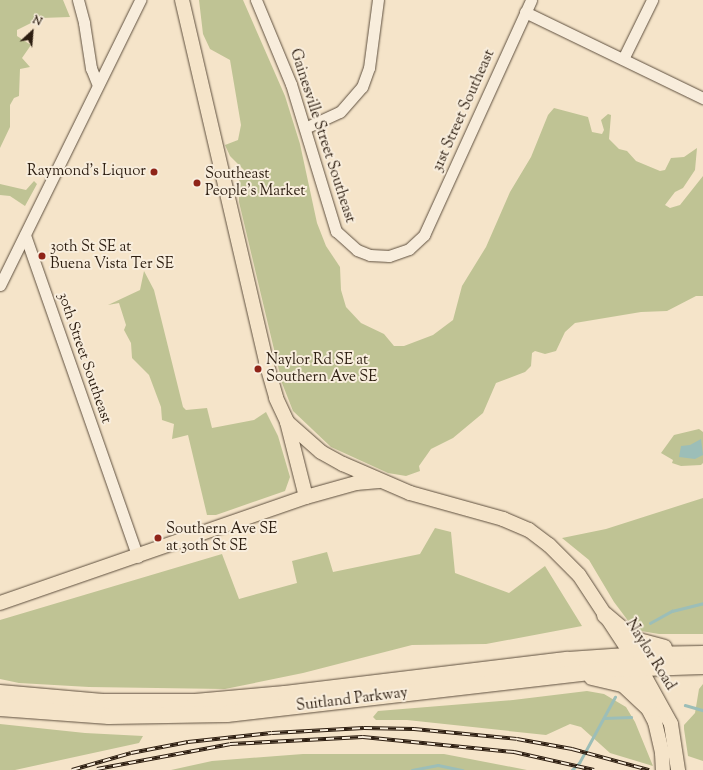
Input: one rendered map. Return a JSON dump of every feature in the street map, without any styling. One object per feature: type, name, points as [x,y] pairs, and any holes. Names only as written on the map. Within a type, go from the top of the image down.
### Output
[{"type":"highway","points":[[605,615],[639,642],[700,662]]},
{"type":"highway","name":"Suitland Parkway","points":[[0,708],[109,716],[227,714],[561,675],[630,662]]},
{"type":"highway","name":"Suitland Parkway","points":[[0,693],[103,702],[195,702],[630,662],[700,662]]},
{"type":"highway","points":[[561,675],[605,678],[618,682],[634,692],[650,708]]},
{"type":"main road","points":[[182,0],[266,362],[276,398],[287,422],[306,497]]},
{"type":"main road","name":"Naylor Road","points":[[287,422],[322,452],[383,482],[410,493],[486,512],[518,525],[549,545],[570,569],[578,575],[605,615],[630,662],[650,708],[660,741],[663,770]]},
{"type":"main road","points":[[0,603],[138,557],[306,497],[356,483],[383,482]]},
{"type":"main road","name":"Naylor Road","points":[[570,569],[582,596],[630,662],[671,724],[678,770]]},
{"type":"street","points":[[78,0],[84,23],[91,68],[98,85]]},
{"type":"street","points":[[0,285],[140,0]]},
{"type":"street","name":"Gainesville Street Southeast","points":[[256,0],[284,65],[305,128],[332,223],[349,245],[370,255],[389,256],[409,249],[424,235]]},
{"type":"street","points":[[305,128],[340,112],[350,103],[362,87],[369,68],[378,0]]},
{"type":"street","name":"31st Street Southeast","points":[[424,235],[531,0]]},
{"type":"street","points":[[623,59],[652,0]]},
{"type":"street","points":[[525,12],[703,98]]},
{"type":"street","name":"30th Street Southeast","points":[[25,235],[138,557]]},
{"type":"green space","points":[[0,0],[63,0],[70,17],[41,18],[17,30],[17,36],[31,45],[22,58],[30,67],[20,69],[19,96],[14,98],[10,105],[10,127],[0,148]]},
{"type":"green space","points":[[199,0],[243,0],[285,96],[300,144],[317,223],[326,246],[340,267],[341,290],[346,307],[361,323],[384,334],[394,346],[404,346],[433,335],[453,320],[462,286],[486,247],[510,192],[531,157],[548,115],[554,108],[588,117],[592,132],[602,134],[604,130],[601,120],[608,114],[611,115],[609,139],[619,149],[627,151],[636,161],[660,171],[665,170],[671,158],[684,157],[697,148],[695,170],[683,188],[675,192],[665,205],[670,208],[680,205],[703,176],[703,296],[696,296],[667,311],[641,312],[575,323],[565,332],[556,351],[545,354],[535,351],[532,353],[531,366],[525,372],[496,383],[483,413],[453,438],[431,449],[419,466],[420,471],[406,476],[388,473],[331,447],[293,411],[282,383],[239,202],[239,176],[244,170],[230,156],[225,145],[238,140],[241,125],[230,60],[210,49],[203,34]]},
{"type":"green space","points":[[34,181],[37,184],[25,206],[10,196],[0,195],[0,184],[26,190]]},
{"type":"green space","points":[[144,271],[154,290],[183,407],[186,410],[207,408],[212,428],[254,420],[266,412],[278,436],[290,477],[285,491],[216,515],[207,515],[188,435],[172,439],[174,424],[162,420],[161,407],[149,375],[132,358],[131,343],[124,330],[126,325],[119,303],[108,305],[140,290]]},
{"type":"green space","points":[[699,429],[703,432],[703,463],[701,465],[681,466],[672,463],[673,460],[661,453],[674,435]]},
{"type":"green space","points":[[703,498],[703,634],[659,634],[635,630],[614,602],[589,560],[562,538],[606,529]]},
{"type":"green space","points":[[435,528],[451,532],[455,573],[509,593],[545,566],[582,626],[486,644],[412,645],[303,673],[225,689],[89,687],[19,683],[0,679],[0,620],[222,554],[239,599],[297,583],[292,561],[327,552],[333,572],[420,554]]},
{"type":"green space","points":[[703,684],[703,761],[688,756],[684,725],[695,713],[699,689]]},
{"type":"green space","points":[[587,691],[604,694],[626,707],[635,722],[653,766],[610,753],[581,727],[570,724],[546,735],[407,720],[376,720],[373,717],[378,711],[513,700]]},
{"type":"green space","points":[[0,724],[85,733],[143,736],[139,743],[15,770],[0,770]]},
{"type":"green space","points":[[303,754],[444,754],[527,770],[171,770],[212,761]]},
{"type":"water","points":[[701,439],[703,455],[695,459],[679,457],[681,446],[690,445]]},
{"type":"waterway","points":[[650,623],[672,611],[703,603]]},
{"type":"waterway","points":[[572,770],[579,763],[615,697]]},
{"type":"waterway","points":[[685,705],[703,710]]},
{"type":"waterway","points":[[604,718],[631,717]]},
{"type":"waterway","points":[[412,770],[438,765],[462,770]]},
{"type":"railway","points":[[72,770],[131,753],[188,742],[272,733],[364,728],[414,729],[517,739],[572,749],[649,770]]},
{"type":"railway","points":[[97,769],[230,744],[363,737],[514,752],[594,770]]},
{"type":"place","name":"Raymond's Liquor","points":[[154,172]]},
{"type":"place","name":"Southeast People's Market","points":[[197,183]]},
{"type":"place","name":"30th St SE at Buena Vista Ter SE","points":[[42,256]]},
{"type":"place","name":"Naylor Rd SE at Southern Ave SE","points":[[258,369]]},
{"type":"place","name":"Southern Ave SE at 30th St SE","points":[[158,538]]}]
